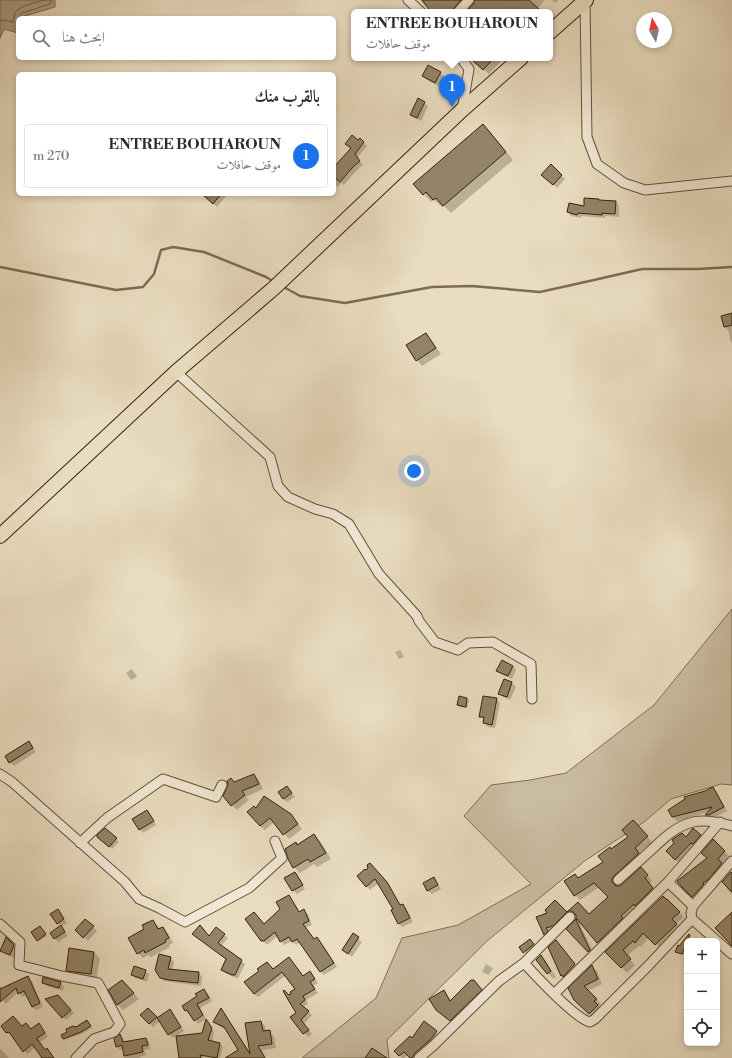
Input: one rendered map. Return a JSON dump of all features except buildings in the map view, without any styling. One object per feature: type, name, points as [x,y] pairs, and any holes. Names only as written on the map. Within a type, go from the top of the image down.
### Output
[{"type":"main road","points":[[553,29],[585,0]]},
{"type":"main road","points":[[0,536],[176,372],[274,288],[462,110],[518,61]]},
{"type":"street","points":[[408,0],[418,9]]},
{"type":"street","points":[[585,0],[587,137],[597,164],[624,183],[645,190],[732,181]]},
{"type":"street","points":[[462,110],[469,69],[464,61]]},
{"type":"street","points":[[176,372],[270,457],[278,486],[288,497],[315,509],[333,514],[349,524],[379,574],[417,616],[419,621],[435,642],[458,650],[468,643],[493,642],[530,664],[532,699]]},
{"type":"street","points":[[0,774],[12,782],[125,882],[139,899],[186,922],[249,888],[282,858],[275,841]]},
{"type":"street","points":[[80,843],[107,818],[163,779],[216,797],[222,785]]},
{"type":"street","points":[[618,880],[667,835],[684,825],[694,822],[714,821],[732,826]]},
{"type":"street","points":[[554,994],[668,882],[720,822]]},
{"type":"street","points":[[714,938],[692,919],[691,913],[693,906],[732,861]]},
{"type":"street","points":[[668,882],[693,906]]},
{"type":"street","points":[[419,1058],[499,981],[524,963],[570,917]]},
{"type":"street","points":[[524,963],[554,994],[585,1021],[590,1022],[595,1019],[649,966],[692,919]]},
{"type":"street","points":[[0,924],[20,942],[19,965],[98,983],[120,1024],[114,1032],[94,1039],[76,1058]]},
{"type":"street","points":[[720,944],[732,954]]},
{"type":"shaded area","points":[[732,609],[732,785],[721,784],[671,799],[644,822],[586,860],[487,941],[387,1040],[389,1058],[302,1058],[376,998],[402,938],[458,925],[531,884],[464,816],[491,785],[530,780],[566,773],[654,705]]},
{"type":"water","points":[[0,0],[55,0],[55,7],[25,16],[16,16],[16,32],[4,29],[0,38]]},
{"type":"waterway","points":[[0,267],[116,290],[143,287],[154,274],[161,250],[173,247],[204,252],[266,277],[274,282]]},
{"type":"waterway","points":[[282,286],[300,296],[345,303],[432,287],[472,286],[540,292],[642,269],[698,269],[732,267]]},
{"type":"place","name":"ENTREE BOUHAROUN","points":[[452,107]]}]
